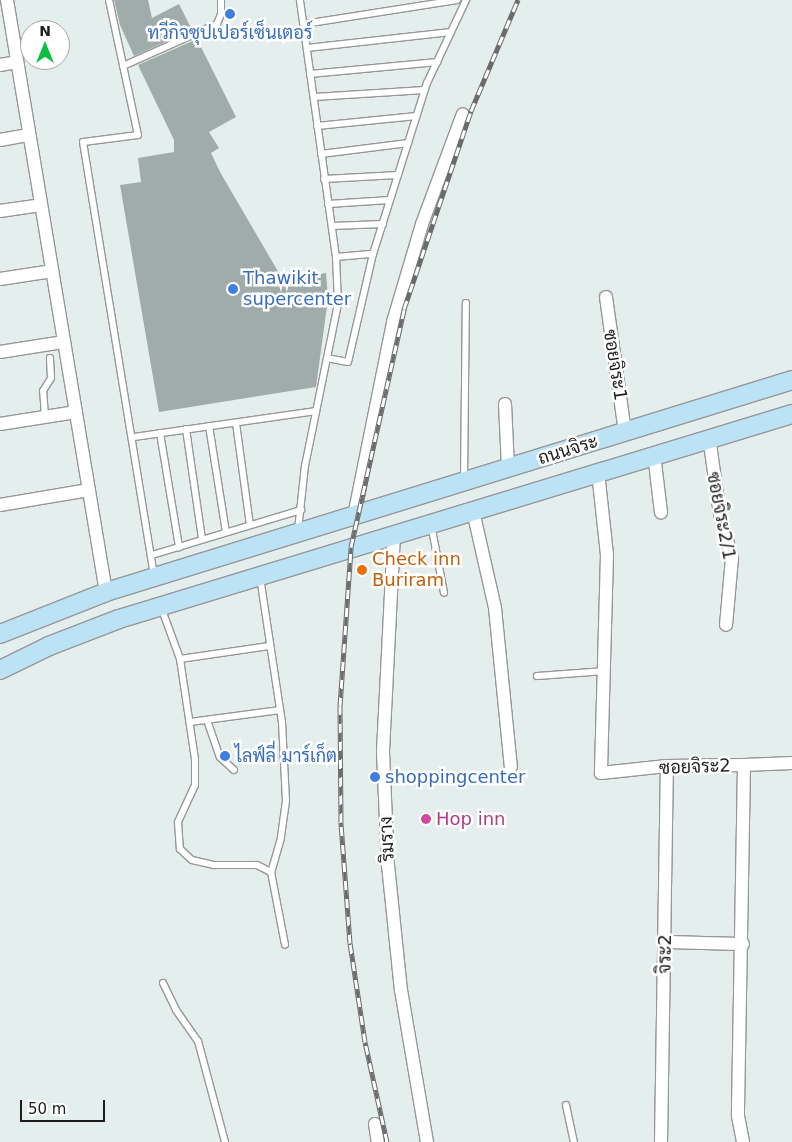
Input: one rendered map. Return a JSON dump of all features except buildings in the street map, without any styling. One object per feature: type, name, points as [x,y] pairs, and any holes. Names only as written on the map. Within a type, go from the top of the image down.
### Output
[{"type":"main road","name":"ถนนจิระ","points":[[0,634],[106,592],[792,380]]},
{"type":"main road","name":"ถนนจิระ","points":[[0,670],[49,646],[161,606],[708,437],[792,414]]},
{"type":"main road","points":[[345,549],[349,518]]},
{"type":"street","points":[[7,0],[106,592]]},
{"type":"street","points":[[0,65],[17,62]]},
{"type":"street","points":[[349,518],[393,322],[422,224],[463,114]]},
{"type":"street","points":[[0,140],[30,135]]},
{"type":"street","points":[[0,211],[41,204]]},
{"type":"street","points":[[0,279],[52,271]]},
{"type":"street","name":"ซอยจิระ1","points":[[606,298],[626,432]]},
{"type":"street","points":[[0,352],[64,342]]},
{"type":"street","points":[[505,404],[508,468]]},
{"type":"street","points":[[0,424],[76,412]]},
{"type":"street","name":"ซอยจิระ2/1","points":[[708,437],[720,514],[732,558],[726,626]]},
{"type":"street","points":[[654,454],[661,513]]},
{"type":"street","name":"ซอยจิระ2","points":[[598,472],[607,555],[606,671],[601,773],[667,766],[744,765],[743,944],[738,1116],[743,1142]]},
{"type":"street","points":[[0,505],[89,490]]},
{"type":"street","points":[[473,511],[495,608],[511,767]]},
{"type":"street","name":"ริมราง","points":[[394,534],[383,752],[388,865],[401,990],[427,1142]]},
{"type":"street","points":[[744,765],[792,763]]},
{"type":"street","name":"จิระ2","points":[[662,1142],[667,766]]},
{"type":"street","points":[[665,942],[743,944]]},
{"type":"street","points":[[375,1124],[378,1142]]},
{"type":"lane","points":[[109,0],[138,135],[83,142],[134,437],[155,578]]},
{"type":"lane","points":[[123,66],[217,24],[221,14],[221,0]]},
{"type":"lane","points":[[298,532],[305,466],[338,304],[336,257],[300,0]]},
{"type":"lane","points":[[304,24],[457,0]]},
{"type":"lane","points":[[327,358],[348,362],[373,254],[425,90],[466,0]]},
{"type":"lane","points":[[307,48],[451,32]]},
{"type":"lane","points":[[310,74],[437,62]]},
{"type":"lane","points":[[314,97],[425,90]]},
{"type":"lane","points":[[317,126],[417,116]]},
{"type":"lane","points":[[321,154],[408,143]]},
{"type":"lane","points":[[324,179],[398,175]]},
{"type":"lane","points":[[328,204],[390,200]]},
{"type":"lane","points":[[332,226],[383,224]]},
{"type":"lane","points":[[336,257],[373,254]]},
{"type":"lane","points":[[464,482],[466,303]]},
{"type":"lane","points":[[45,417],[43,391],[51,378],[50,358]]},
{"type":"lane","points":[[134,437],[316,412]]},
{"type":"lane","points":[[236,423],[250,525]]},
{"type":"lane","points":[[209,426],[226,532]]},
{"type":"lane","points":[[186,429],[202,540]]},
{"type":"lane","points":[[160,433],[178,547]]},
{"type":"lane","points":[[152,555],[301,510]]},
{"type":"lane","points":[[431,523],[444,593]]},
{"type":"lane","points":[[259,576],[280,710],[286,802],[281,838],[271,872],[285,946]]},
{"type":"lane","points":[[161,606],[180,659],[190,722],[195,785],[178,822],[176,836],[180,850],[192,860],[214,865],[257,865],[271,872]]},
{"type":"lane","points":[[180,659],[269,646]]},
{"type":"lane","points":[[537,676],[606,671]]},
{"type":"lane","points":[[190,722],[280,710]]},
{"type":"lane","points":[[207,720],[220,757],[234,770]]},
{"type":"lane","points":[[163,983],[176,1010],[198,1041],[226,1142]]},
{"type":"lane","points":[[566,1105],[574,1142]]},
{"type":"railway","points":[[387,1142],[365,1042],[350,943],[341,822],[340,706],[351,547],[404,309],[471,111],[518,0]]},
{"type":"place","name":"ทวีกิจซุปเปอร์เซ็นเตอร์","points":[[230,14]]},
{"type":"place","name":"Thawikit supercenter","points":[[233,289]]},
{"type":"place","name":"Check inn Buriram","points":[[362,570]]},
{"type":"place","name":"ไลฟ์ลี่ มาร์เก็ต","points":[[225,756]]},
{"type":"place","name":"shoppingcenter","points":[[375,777]]},
{"type":"place","name":"Hop inn","points":[[426,819]]}]
